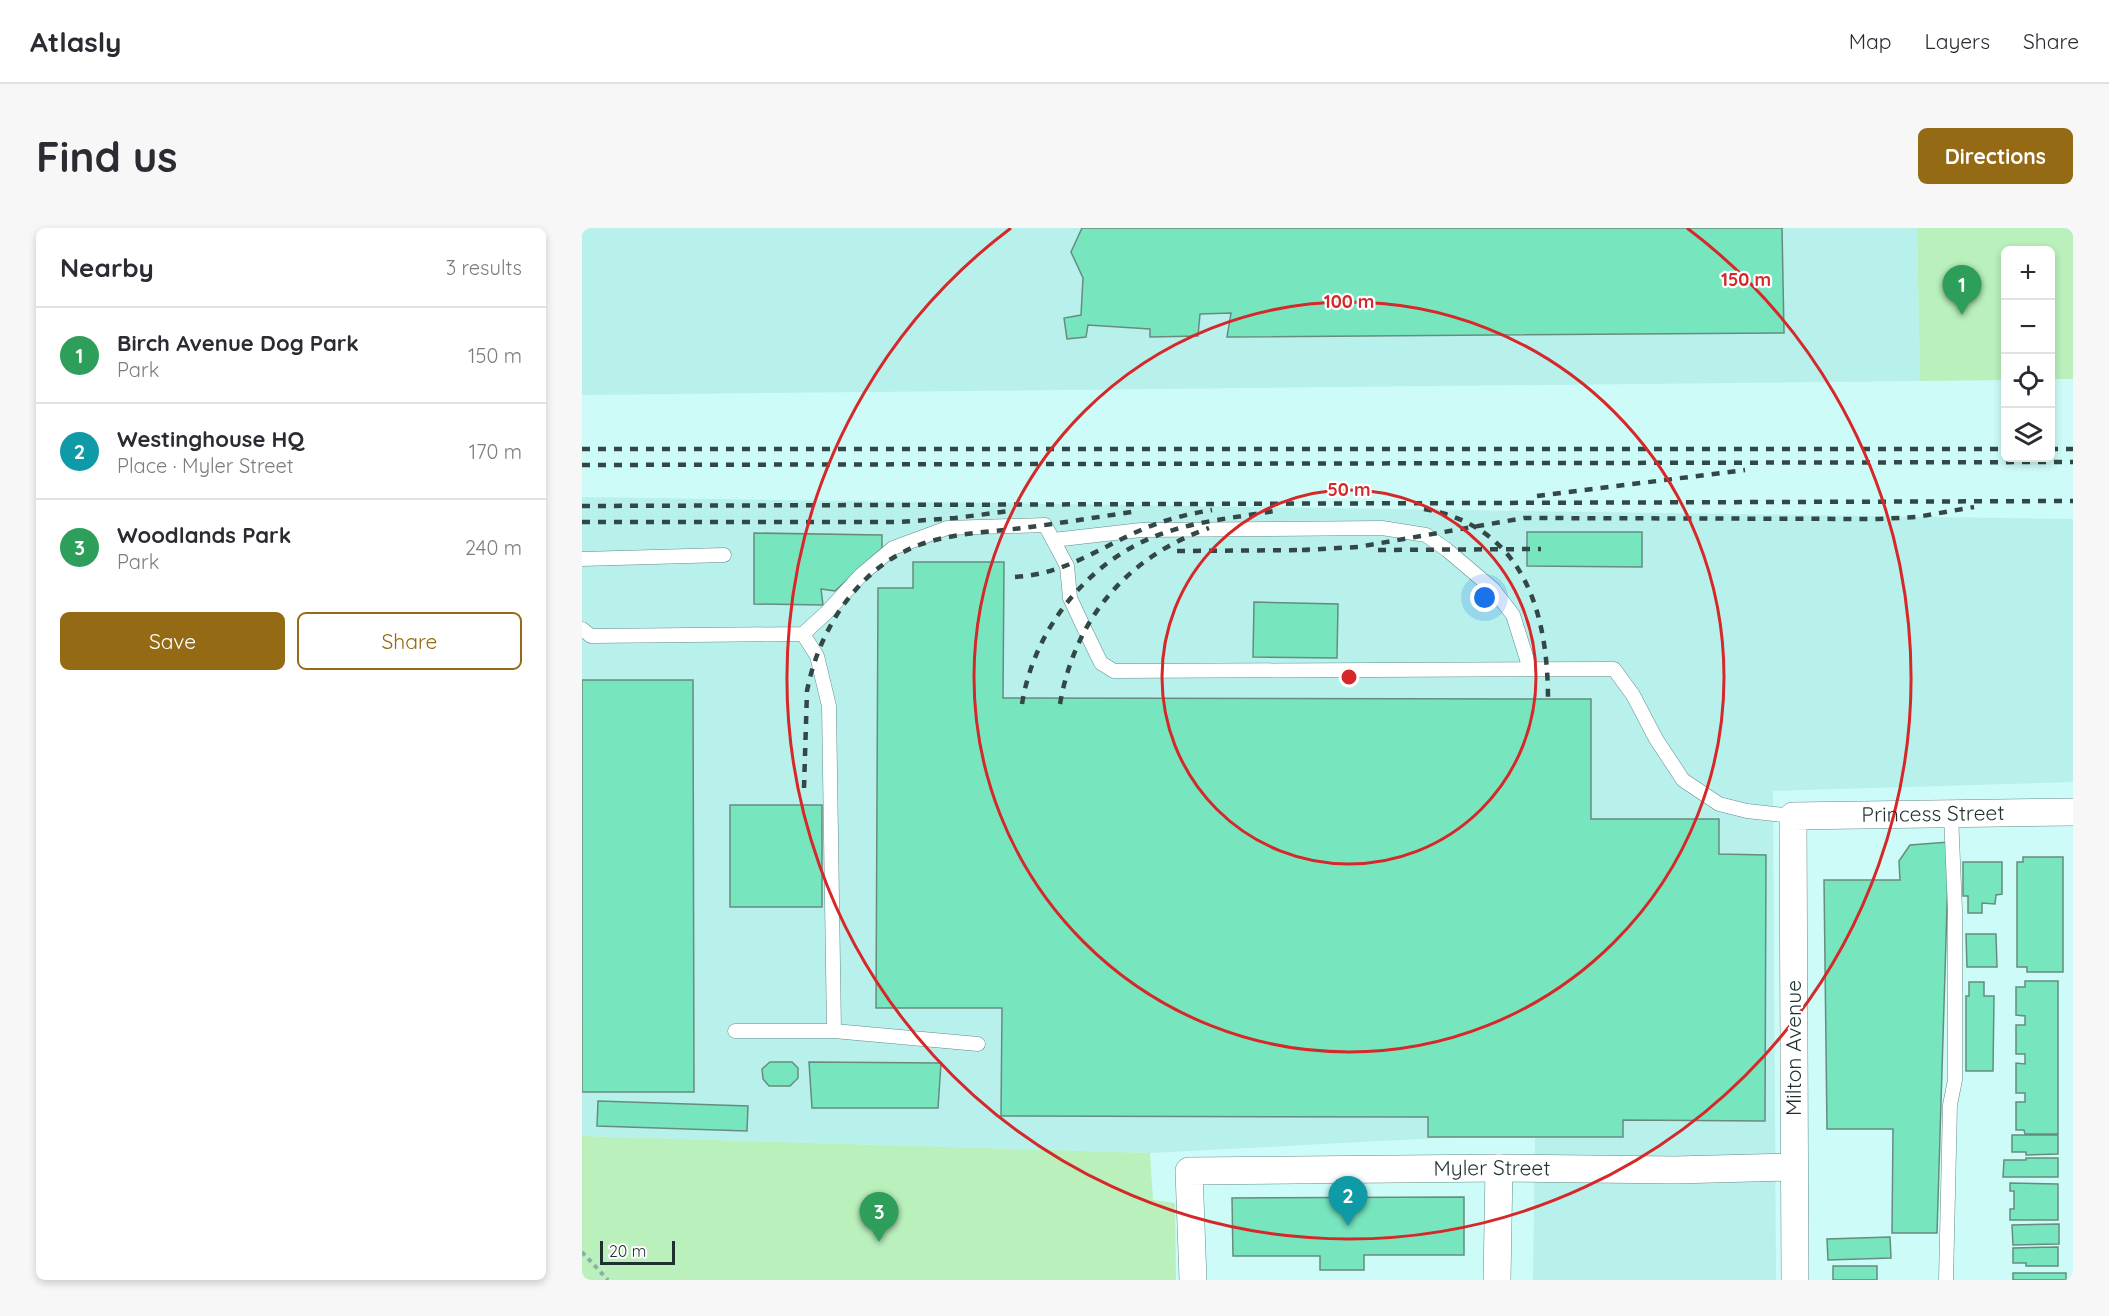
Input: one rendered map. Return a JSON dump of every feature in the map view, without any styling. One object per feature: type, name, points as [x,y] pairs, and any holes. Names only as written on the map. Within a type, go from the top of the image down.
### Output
[{"type":"street","name":"Princess Street","points":[[1793,816],[2073,812]]},
{"type":"street","name":"Milton Avenue","points":[[1793,816],[1794,1280]]},
{"type":"street","name":"Myler Street","points":[[1193,1280],[1190,1171],[1499,1168],[1675,1170],[1794,1167]]},
{"type":"street","points":[[1497,1280],[1499,1168]]},
{"type":"lane","points":[[582,629],[591,636],[803,633],[827,612],[861,575],[892,548],[947,528],[1045,525],[1067,566],[1070,598],[1085,630],[1101,663],[1114,671],[1614,669],[1633,695],[1656,739],[1683,780],[1719,804],[1747,811],[1793,816]]},
{"type":"lane","points":[[1053,540],[1141,530],[1382,528],[1426,535],[1493,589],[1507,606],[1513,615],[1530,669]]},
{"type":"lane","points":[[582,559],[724,555]]},
{"type":"lane","points":[[803,633],[817,656],[829,706],[834,1031]]},
{"type":"lane","points":[[1946,1280],[1950,1105],[1954,1080],[1955,910],[1952,814]]},
{"type":"lane","points":[[735,1031],[834,1031],[978,1044]]},
{"type":"path","points":[[582,1252],[608,1280]]},
{"type":"shaded area","points":[[582,228],[1917,228],[1920,381],[582,395]]},
{"type":"shaded area","points":[[582,497],[2073,519],[2073,782],[1773,791],[1776,1280],[1533,1280],[1535,1133],[1150,1153],[582,1136]]},
{"type":"green space","points":[[1917,228],[2073,228],[2073,379],[2055,379],[2055,246],[2001,246],[2001,380],[1920,381]]},
{"type":"green space","points":[[582,1136],[1150,1153],[1153,1200],[1175,1203],[1176,1280],[582,1280]]},
{"type":"building","points":[[1082,228],[1782,228],[1784,333],[1227,337],[1231,313],[1200,314],[1198,336],[1150,337],[1150,329],[1088,325],[1086,337],[1067,339],[1064,318],[1081,315],[1083,278],[1071,252]]},
{"type":"building","points":[[1527,532],[1642,532],[1642,567],[1527,566]]},
{"type":"building","points":[[754,533],[882,535],[882,548],[835,591],[821,589],[823,605],[754,604]]},
{"type":"building","points":[[913,562],[1004,562],[1003,698],[1591,699],[1591,819],[1719,819],[1719,854],[1766,855],[1765,1121],[1623,1120],[1623,1137],[1428,1137],[1428,1117],[1001,1116],[1002,1008],[876,1008],[878,588],[913,588]]},
{"type":"building","points":[[1254,602],[1338,604],[1337,658],[1253,657]]},
{"type":"building","points":[[582,680],[693,680],[694,1092],[582,1092]]},
{"type":"building","points":[[730,805],[822,805],[822,907],[730,907]]},
{"type":"building","points":[[1949,842],[1937,1233],[1892,1233],[1893,1129],[1827,1129],[1824,880],[1900,880],[1899,861],[1910,845]]},
{"type":"building","points":[[2023,857],[2063,857],[2063,972],[2027,972],[2027,967],[2017,967],[2017,862],[2023,862]]},
{"type":"building","points":[[1963,862],[2002,862],[2002,894],[1996,895],[1995,904],[1982,903],[1982,913],[1968,913],[1968,896],[1963,896]]},
{"type":"building","points":[[1966,934],[1996,934],[1997,967],[1967,967]]},
{"type":"building","points":[[2025,981],[2058,981],[2058,1134],[2025,1134],[2024,1130],[2016,1130],[2016,1102],[2025,1102],[2025,1093],[2016,1093],[2016,1063],[2025,1064],[2025,1054],[2016,1054],[2016,1025],[2025,1025],[2025,1016],[2016,1015],[2016,987],[2025,987]]},
{"type":"building","points":[[1969,982],[1984,982],[1984,996],[1994,996],[1993,1071],[1966,1071],[1966,996],[1969,996]]},
{"type":"building","points":[[770,1062],[792,1062],[798,1068],[798,1078],[790,1086],[769,1086],[763,1079],[762,1069]]},
{"type":"building","points":[[809,1062],[941,1063],[938,1108],[812,1108]]},
{"type":"building","points":[[598,1101],[748,1106],[747,1131],[597,1126]]},
{"type":"building","points":[[2012,1135],[2058,1135],[2058,1154],[2026,1155],[2026,1152],[2012,1152]]},
{"type":"building","points":[[2026,1158],[2058,1158],[2058,1177],[2003,1177],[2004,1160],[2026,1160]]},
{"type":"building","points":[[2010,1183],[2058,1184],[2058,1220],[2010,1220],[2010,1209],[2014,1209],[2014,1191],[2010,1191]]},
{"type":"building","points":[[1464,1197],[1464,1255],[1364,1255],[1364,1270],[1320,1270],[1320,1256],[1233,1256],[1232,1198]]},
{"type":"building","points":[[2059,1224],[2059,1244],[2013,1245],[2012,1225]]},
{"type":"building","points":[[1890,1237],[1891,1258],[1828,1260],[1827,1239]]},
{"type":"building","points":[[2058,1247],[2058,1266],[2026,1266],[2026,1263],[2013,1263],[2013,1248]]},
{"type":"building","points":[[1833,1266],[1877,1266],[1877,1280],[1833,1280]]},
{"type":"building","points":[[2013,1273],[2066,1273],[2066,1280],[2013,1280]]},
{"type":"railway","points":[[582,449],[2001,449]]},
{"type":"railway","points":[[2055,449],[2073,449]]},
{"type":"railway","points":[[582,465],[2073,462]]},
{"type":"railway","points":[[1537,496],[1745,470]]},
{"type":"railway","points":[[582,506],[2073,501]]},
{"type":"railway","points":[[1302,550],[1358,547],[1524,518],[1878,519],[1917,517],[1974,507]]},
{"type":"railway","points":[[1424,509],[1458,518],[1485,534],[1507,553],[1523,578],[1535,605],[1543,635],[1548,700]]},
{"type":"railway","points":[[1015,577],[1033,575],[1065,566],[1149,526],[1212,510]]},
{"type":"railway","points":[[1022,704],[1039,649],[1053,623],[1070,599],[1112,560],[1137,544],[1164,533],[1207,522],[1280,510]]},
{"type":"railway","points":[[582,522],[899,522],[1010,511]]},
{"type":"railway","points":[[804,788],[807,691],[813,668],[821,645],[845,603],[877,569],[897,555],[919,545],[944,538],[1137,511]]},
{"type":"railway","points":[[1060,704],[1067,673],[1078,644],[1092,618],[1109,595],[1153,556],[1180,540],[1209,528]]},
{"type":"railway","points":[[1378,550],[1541,549]]},
{"type":"railway","points":[[1177,551],[1309,550]]},
{"type":"place","name":"Birch Avenue Dog Park","points":[[1962,315]]},
{"type":"place","name":"Westinghouse HQ","points":[[1348,1226]]},
{"type":"place","name":"Woodlands Park","points":[[879,1242]]}]
